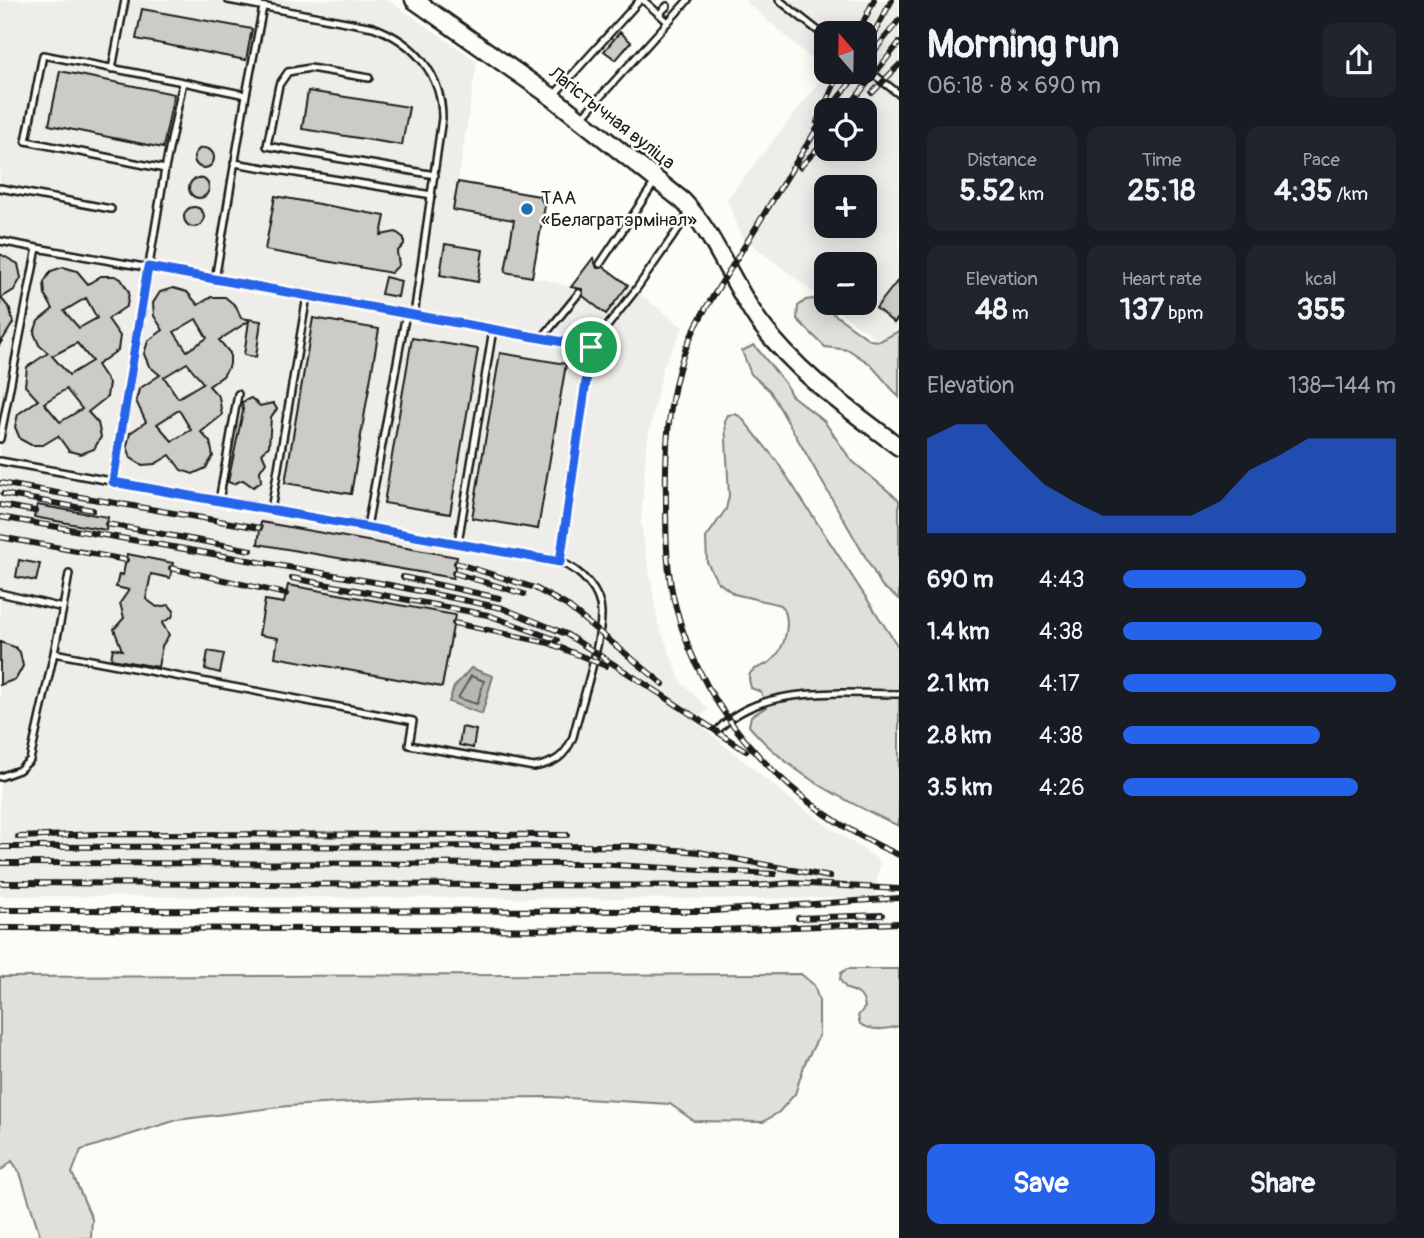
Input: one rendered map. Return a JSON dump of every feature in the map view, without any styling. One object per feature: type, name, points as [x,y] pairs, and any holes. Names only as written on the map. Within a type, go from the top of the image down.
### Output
[{"type":"street","name":"Лагістычная вуліца","points":[[414,0],[552,97],[691,209],[758,320],[781,350],[808,377],[899,447]]},
{"type":"lane","points":[[112,69],[125,0]]},
{"type":"lane","points":[[228,0],[373,27],[392,34],[414,50],[432,74],[442,104],[435,174],[414,315]]},
{"type":"lane","points":[[552,97],[642,0],[668,22]]},
{"type":"lane","points":[[581,119],[688,0]]},
{"type":"lane","points":[[779,0],[814,28]]},
{"type":"lane","points":[[215,279],[263,6]]},
{"type":"lane","points":[[659,14],[667,6]]},
{"type":"lane","points":[[165,169],[26,141],[43,55],[246,94]]},
{"type":"lane","points":[[369,78],[310,68],[288,72],[278,85],[267,146],[435,174]]},
{"type":"lane","points":[[877,77],[899,94]]},
{"type":"lane","points":[[113,482],[165,169],[183,82]]},
{"type":"lane","points":[[234,163],[432,195]]},
{"type":"lane","points":[[600,264],[657,179]]},
{"type":"lane","points":[[0,188],[111,209]]},
{"type":"lane","points":[[560,562],[591,347],[635,291],[691,209]]},
{"type":"lane","points":[[0,241],[591,347]]},
{"type":"lane","points":[[0,439],[37,248]]},
{"type":"lane","points":[[542,338],[579,293]]},
{"type":"lane","points":[[271,510],[307,296]]},
{"type":"lane","points":[[367,527],[406,313]]},
{"type":"lane","points":[[458,543],[493,329]]},
{"type":"lane","points":[[219,500],[237,394]]},
{"type":"lane","points":[[0,461],[560,562],[571,566],[595,590],[601,614],[573,737],[566,753],[548,764],[534,767],[409,745],[413,721],[54,653]]},
{"type":"lane","points":[[0,777],[19,771],[30,760],[69,574]]},
{"type":"lane","points":[[0,593],[63,608]]},
{"type":"lane","points":[[718,730],[729,719],[764,702],[812,695],[899,694]]},
{"type":"shaded area","name":"ТАА «Белагратэрмінал»","points":[[0,0],[388,0],[477,61],[458,181],[539,196],[545,206],[533,277],[571,287],[593,258],[683,327],[663,367],[646,448],[641,524],[658,623],[681,682],[708,709],[696,722],[800,807],[880,861],[875,897],[750,899],[0,896]]},
{"type":"shaded area","points":[[744,0],[899,0],[899,328],[880,341],[844,315],[877,315],[877,252],[814,252],[814,293],[742,237],[727,199],[818,84],[877,84],[877,21],[814,21],[814,61]]},
{"type":"shaded area","points":[[806,300],[814,300],[814,315],[835,315],[870,340],[880,341],[899,331],[899,397],[870,364],[849,350],[825,347],[797,319],[798,306]]},
{"type":"shaded area","points":[[754,345],[785,383],[791,395],[824,421],[851,460],[899,500],[899,599],[882,586],[770,391],[751,374],[742,351]]},
{"type":"shaded area","points":[[728,415],[741,417],[776,460],[899,648],[899,826],[838,796],[800,772],[749,726],[751,716],[767,707],[761,692],[751,688],[750,674],[776,656],[787,626],[785,611],[781,605],[734,594],[717,581],[707,562],[706,538],[726,509],[729,496],[725,421]]},
{"type":"shaded area","points":[[847,969],[899,969],[899,1026],[875,1029],[860,1024],[858,1016],[865,1007],[863,1000],[857,993],[847,989],[840,980],[841,973]]},
{"type":"shaded area","points":[[801,974],[814,985],[819,1001],[819,1036],[805,1063],[795,1094],[779,1112],[763,1122],[694,1121],[670,1104],[550,1097],[427,1098],[288,1106],[177,1120],[81,1150],[72,1173],[92,1219],[91,1238],[41,1238],[20,1173],[12,1161],[0,1171],[0,977]]},
{"type":"water","points":[[471,668],[493,676],[482,714],[449,702],[454,687]]},
{"type":"building","points":[[142,9],[252,29],[246,60],[136,39]]},
{"type":"building","points":[[620,32],[631,42],[616,60],[604,51]]},
{"type":"building","points":[[60,71],[174,94],[163,148],[49,125]]},
{"type":"building","points":[[308,91],[409,107],[402,145],[302,129]]},
{"type":"building","points":[[204,148],[211,151],[214,158],[211,165],[204,168],[197,165],[194,158],[197,151]]},
{"type":"building","points":[[199,178],[206,181],[209,188],[206,195],[199,198],[192,195],[189,188],[192,181]]},
{"type":"building","points":[[458,182],[539,196],[545,206],[532,277],[505,272],[514,220],[453,210]]},
{"type":"building","points":[[275,196],[385,216],[381,235],[396,232],[404,238],[404,244],[397,252],[399,265],[391,273],[265,250]]},
{"type":"building","points":[[194,207],[201,210],[204,217],[201,224],[194,227],[187,224],[184,217],[187,210]]},
{"type":"building","points":[[445,244],[483,250],[478,282],[440,275]]},
{"type":"building","points":[[0,254],[18,264],[21,278],[14,290],[1,298],[10,309],[13,323],[0,344]]},
{"type":"building","points":[[593,258],[597,268],[604,267],[628,285],[606,314],[583,296],[582,289],[571,287]]},
{"type":"building","points":[[63,267],[77,271],[88,284],[101,276],[115,276],[121,279],[129,292],[127,306],[108,319],[120,336],[118,350],[97,365],[109,383],[107,397],[88,412],[98,423],[101,437],[94,449],[81,454],[69,451],[58,436],[43,445],[31,445],[20,439],[15,427],[18,414],[38,400],[25,386],[27,367],[48,353],[39,345],[34,333],[38,321],[53,309],[45,295],[44,282],[51,271]],"holes":[[[86,298],[97,318],[79,328],[64,311]],[[77,343],[92,361],[69,375],[52,356]],[[66,389],[82,409],[60,422],[44,403]]]},
{"type":"building","points":[[385,277],[401,281],[398,297],[381,294]]},
{"type":"building","points":[[899,279],[899,317],[894,323],[877,307]]},
{"type":"building","points":[[173,288],[187,292],[198,305],[211,297],[225,297],[236,306],[241,318],[261,321],[256,357],[244,355],[249,321],[219,340],[230,353],[230,364],[223,376],[209,386],[219,397],[222,415],[201,432],[210,442],[213,456],[206,468],[193,474],[181,470],[170,455],[155,464],[142,465],[131,458],[127,446],[130,433],[146,422],[136,401],[139,389],[160,375],[149,366],[144,354],[148,341],[163,330],[154,316],[153,303],[160,292]],"holes":[[[196,319],[207,338],[187,351],[174,332]],[[187,363],[203,383],[178,398],[164,377]],[[179,410],[191,430],[172,441],[157,424]]]},
{"type":"building","points":[[313,318],[379,329],[351,494],[285,483]]},
{"type":"building","points":[[412,338],[478,349],[450,514],[384,503]]},
{"type":"building","points":[[500,353],[566,364],[538,529],[472,518]]},
{"type":"building","points":[[251,398],[260,406],[273,403],[277,409],[271,417],[269,446],[262,453],[266,462],[260,471],[261,482],[253,487],[243,480],[233,484],[228,482],[243,411],[242,402]]},
{"type":"building","points":[[37,505],[108,517],[106,530],[34,517]]},
{"type":"building","points":[[261,522],[457,557],[453,578],[258,544]]},
{"type":"building","points":[[127,554],[173,563],[170,578],[151,574],[146,599],[157,607],[169,605],[174,611],[172,617],[162,623],[169,635],[162,646],[158,667],[111,659],[113,648],[122,650],[114,629],[124,618],[120,603],[129,590],[116,587],[119,574],[123,575]]},
{"type":"building","points":[[19,560],[40,564],[36,581],[16,577]]},
{"type":"building","points":[[288,585],[455,615],[442,687],[275,657],[278,638],[259,635],[265,600],[284,603]]},
{"type":"building","points":[[0,642],[15,647],[20,652],[23,666],[16,679],[0,685]]},
{"type":"building","points":[[208,651],[224,654],[220,673],[205,669]]},
{"type":"building","points":[[462,727],[476,730],[473,748],[459,745]]},
{"type":"railway","points":[[864,21],[874,0]]},
{"type":"railway","points":[[877,27],[892,0]]},
{"type":"railway","points":[[877,48],[899,20]]},
{"type":"railway","points":[[855,98],[899,43]]},
{"type":"railway","points":[[872,93],[899,65]]},
{"type":"railway","points":[[828,98],[834,84]]},
{"type":"railway","points":[[838,98],[849,84]]},
{"type":"railway","points":[[814,134],[708,304],[683,356],[674,390],[667,444],[668,567],[676,608],[690,649],[708,688],[732,724],[759,757],[790,787],[824,813],[899,855]]},
{"type":"railway","points":[[800,167],[814,152]]},
{"type":"railway","points":[[0,483],[260,528]]},
{"type":"railway","points":[[3,494],[93,510]]},
{"type":"railway","points":[[0,505],[35,511]]},
{"type":"railway","points":[[0,517],[380,583],[502,608],[566,634],[659,693]]},
{"type":"railway","points":[[107,524],[251,550]]},
{"type":"railway","points":[[0,537],[126,560]]},
{"type":"railway","points":[[456,563],[535,588],[566,605],[663,684]]},
{"type":"railway","points":[[171,568],[286,594]]},
{"type":"railway","points":[[454,573],[524,594]]},
{"type":"railway","points":[[403,577],[499,598]]},
{"type":"railway","points":[[292,578],[488,615],[557,640]]},
{"type":"railway","points":[[454,623],[549,643],[606,666]]},
{"type":"railway","points":[[653,689],[746,751]]},
{"type":"railway","points":[[18,837],[99,834],[567,835]]},
{"type":"railway","points":[[0,847],[630,846],[699,852],[830,877]]},
{"type":"railway","points":[[0,863],[597,864],[774,874]]},
{"type":"railway","points":[[0,883],[753,886],[792,883],[899,889]]},
{"type":"railway","points":[[0,910],[713,911],[899,898]]},
{"type":"railway","points":[[798,918],[882,915]]},
{"type":"railway","points":[[0,928],[718,930],[899,923]]},
{"type":"place","name":"ТАА «Белагратэрмінал»","points":[[527,209]]},
{"type":"route","points":[[148,267],[591,347],[560,562],[113,482],[148,267]]}]
